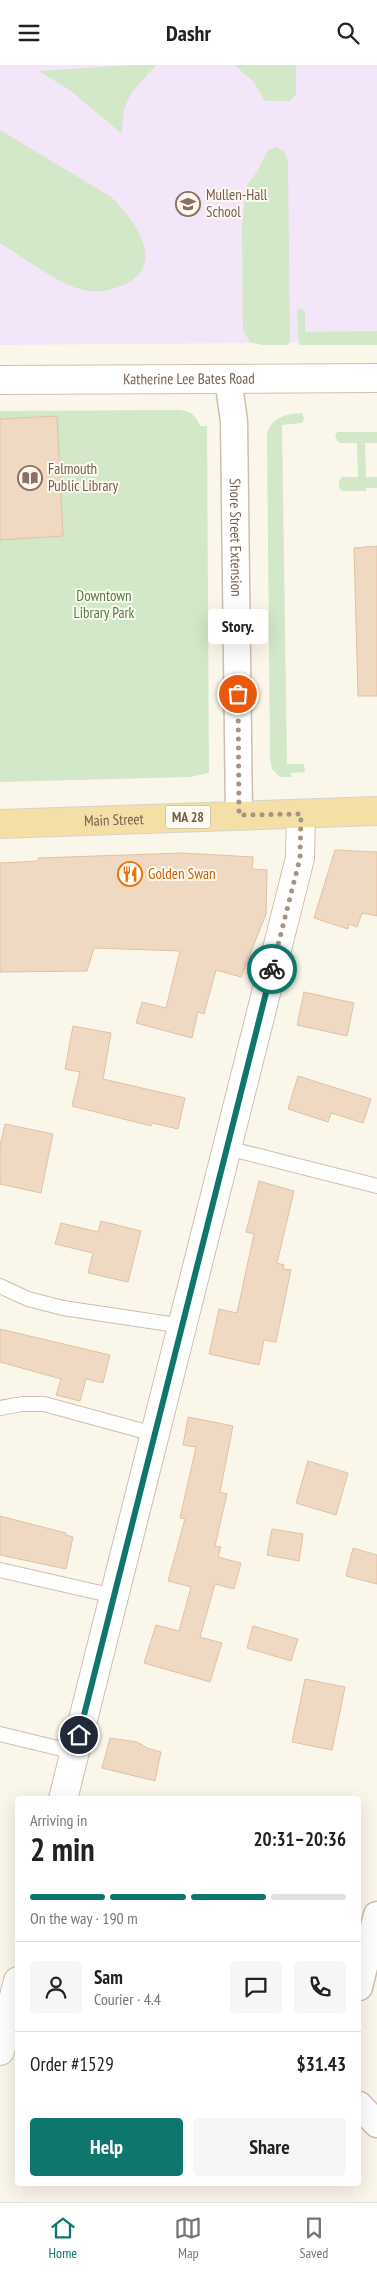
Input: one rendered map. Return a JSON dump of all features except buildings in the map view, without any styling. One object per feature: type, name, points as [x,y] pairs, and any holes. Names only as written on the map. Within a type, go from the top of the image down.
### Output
[{"type":"main road","name":"Katherine Lee Bates Road","points":[[0,380],[377,378]]},
{"type":"main road","name":"Main Street","points":[[0,824],[377,811]]},
{"type":"main road","points":[[64,1796],[300,858],[301,814]]},
{"type":"main road","points":[[0,2051],[15,1993]]},
{"type":"street","name":"Shore Street Extension","points":[[228,379],[234,430],[239,815]]},
{"type":"street","points":[[361,1979],[377,1915]]},
{"type":"street","points":[[361,2107],[377,2125]]},
{"type":"lane","points":[[227,1148],[377,1186]]},
{"type":"lane","points":[[0,1286],[28,1299],[63,1308],[183,1326]]},
{"type":"lane","points":[[0,1408],[22,1404],[44,1404],[154,1434]]},
{"type":"lane","points":[[0,1570],[114,1596]]},
{"type":"lane","points":[[0,1734],[74,1752]]},
{"type":"shaded area","name":"Mullen-Hall School","points":[[0,65],[377,65],[377,342],[0,345]]},
{"type":"green space","points":[[156,65],[136,88],[127,102],[124,111],[122,134],[71,91],[39,71]]},
{"type":"green space","points":[[234,65],[296,65],[296,94],[290,101],[265,101],[253,81]]},
{"type":"green space","points":[[0,130],[111,197],[129,218],[143,243],[145,255],[143,267],[135,277],[111,290],[91,291],[80,289],[51,276],[0,243]]},
{"type":"green space","points":[[276,147],[284,151],[288,161],[290,342],[287,345],[262,345],[250,342],[243,330],[242,225],[246,187],[257,172],[268,150]]},
{"type":"green space","points":[[299,308],[305,311],[305,332],[377,331],[377,345],[299,345],[297,311]]},
{"type":"green space","name":"Downtown Library Park","points":[[180,410],[193,415],[200,426],[207,426],[209,773],[190,777],[0,782],[0,411]]},
{"type":"green space","points":[[302,413],[304,418],[302,423],[282,425],[287,764],[304,764],[305,772],[291,773],[291,777],[280,777],[272,769],[270,758],[267,435],[276,420],[290,414]]},
{"type":"green space","points":[[337,432],[377,432],[377,443],[365,443],[366,477],[377,477],[377,488],[366,488],[366,491],[343,491],[339,488],[339,481],[342,477],[358,477],[357,443],[339,443],[335,437]]},
{"type":"way so far","points":[[238,694],[239,815],[301,814],[300,858],[272,969]]},
{"type":"place","name":"Mullen-Hall School","points":[[188,204]]},
{"type":"place","name":"Falmouth Public Library","points":[[30,478]]},
{"type":"place","name":"Story.","points":[[238,694]]},
{"type":"place","name":"Golden Swan","points":[[130,874]]},
{"type":"route","points":[[79,1735],[272,969]]}]
